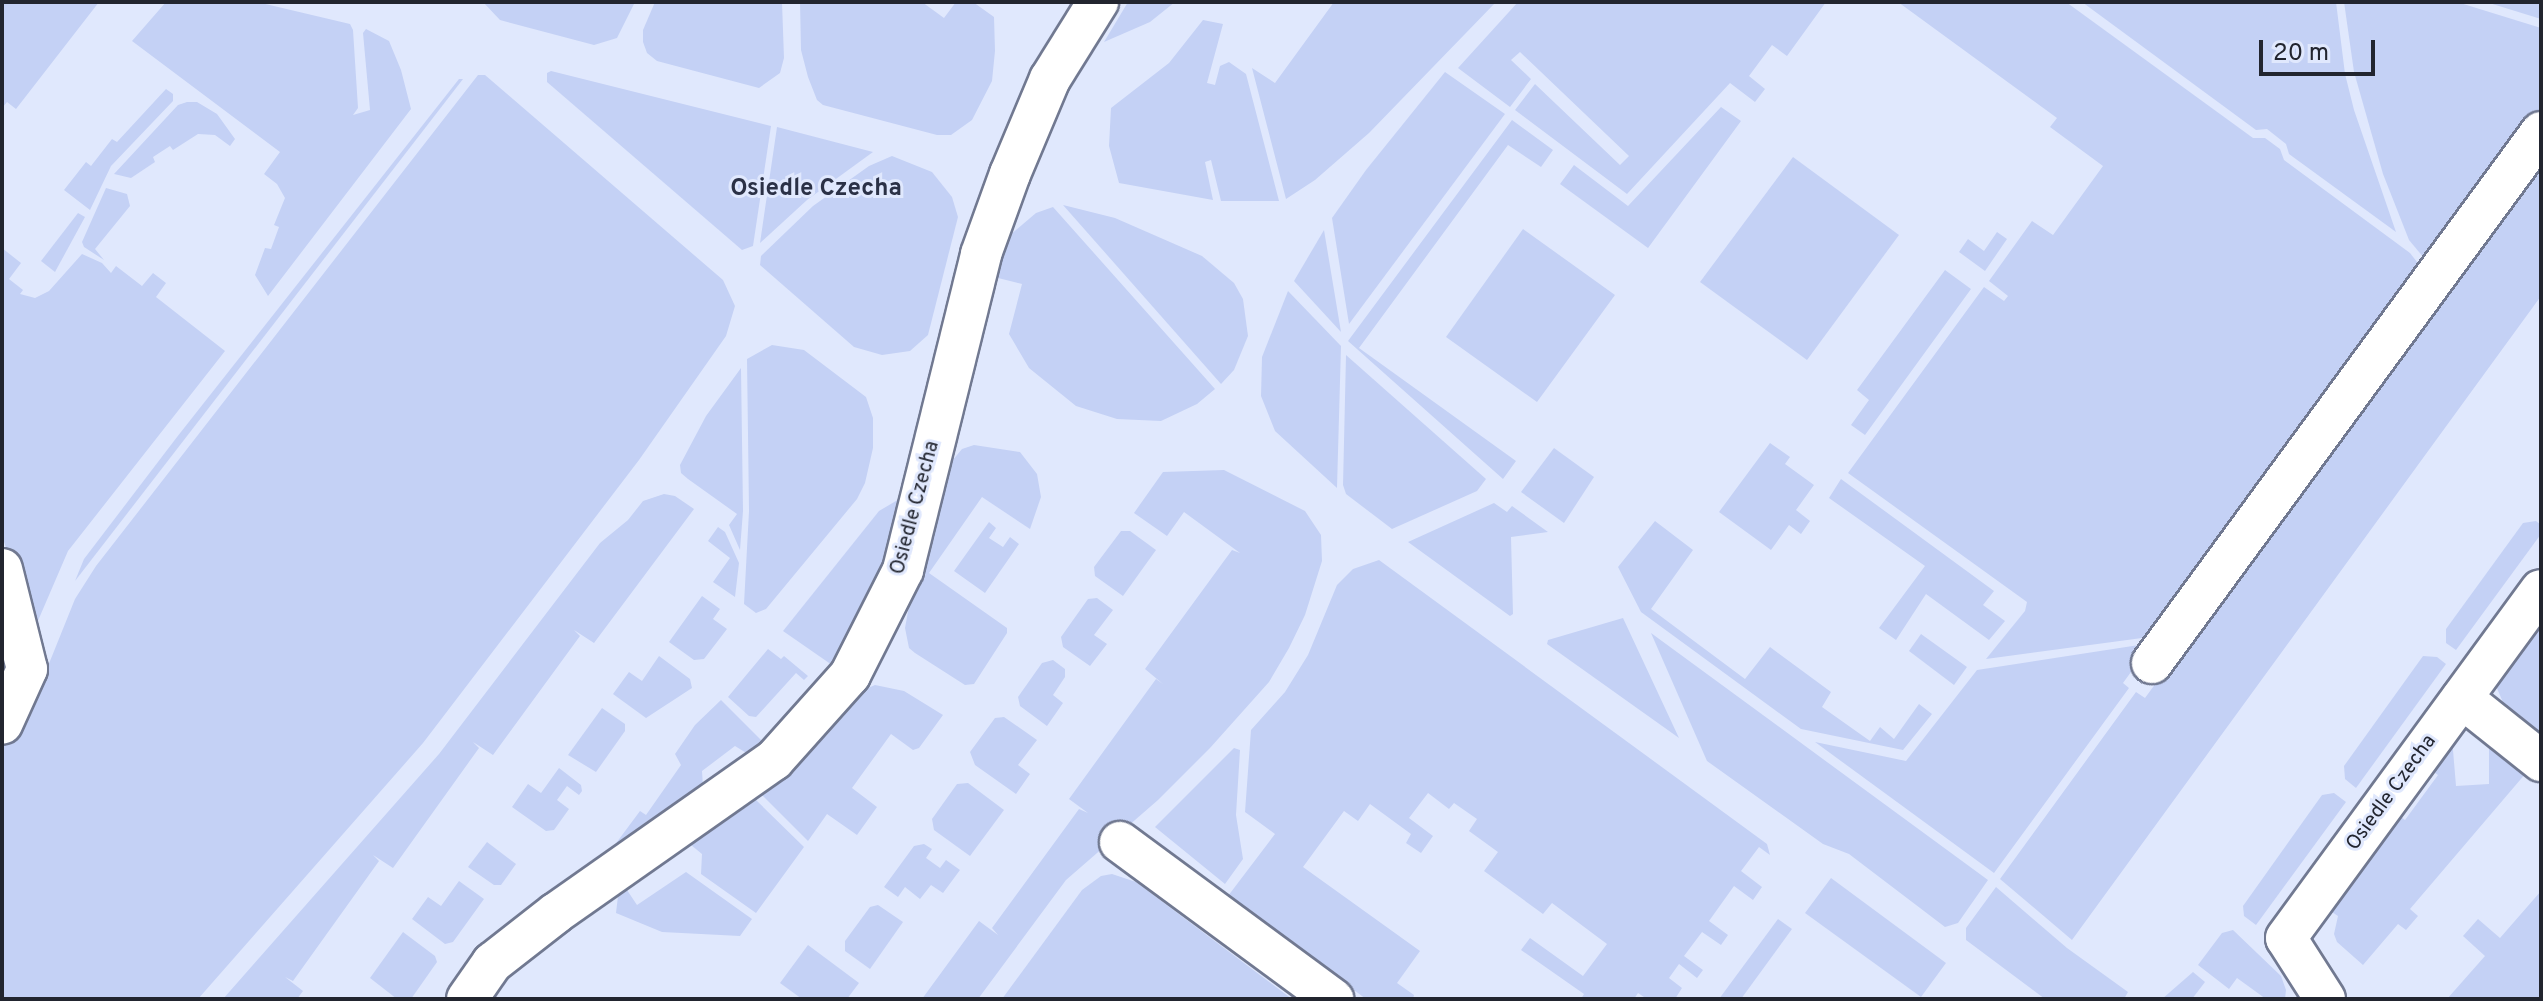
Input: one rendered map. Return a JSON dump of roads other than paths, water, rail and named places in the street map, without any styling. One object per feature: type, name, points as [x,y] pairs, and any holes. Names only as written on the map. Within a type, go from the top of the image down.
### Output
[{"type":"street","name":"Osiedle Czecha","points":[[467,999],[492,963],[556,913],[774,760],[850,675],[903,570],[977,269],[1010,174],[1050,79],[1098,2]]},
{"type":"street","points":[[2152,663],[2541,132]]},
{"type":"street","points":[[2,569],[27,669],[2,724]]},
{"type":"street","name":"Osiedle Czecha","points":[[2325,999],[2286,938],[2541,590]]},
{"type":"street","points":[[2462,698],[2541,761]]},
{"type":"street","points":[[1120,842],[1333,999]]},
{"type":"district","name":"Osiedle Czecha","points":[[816,190]]}]
